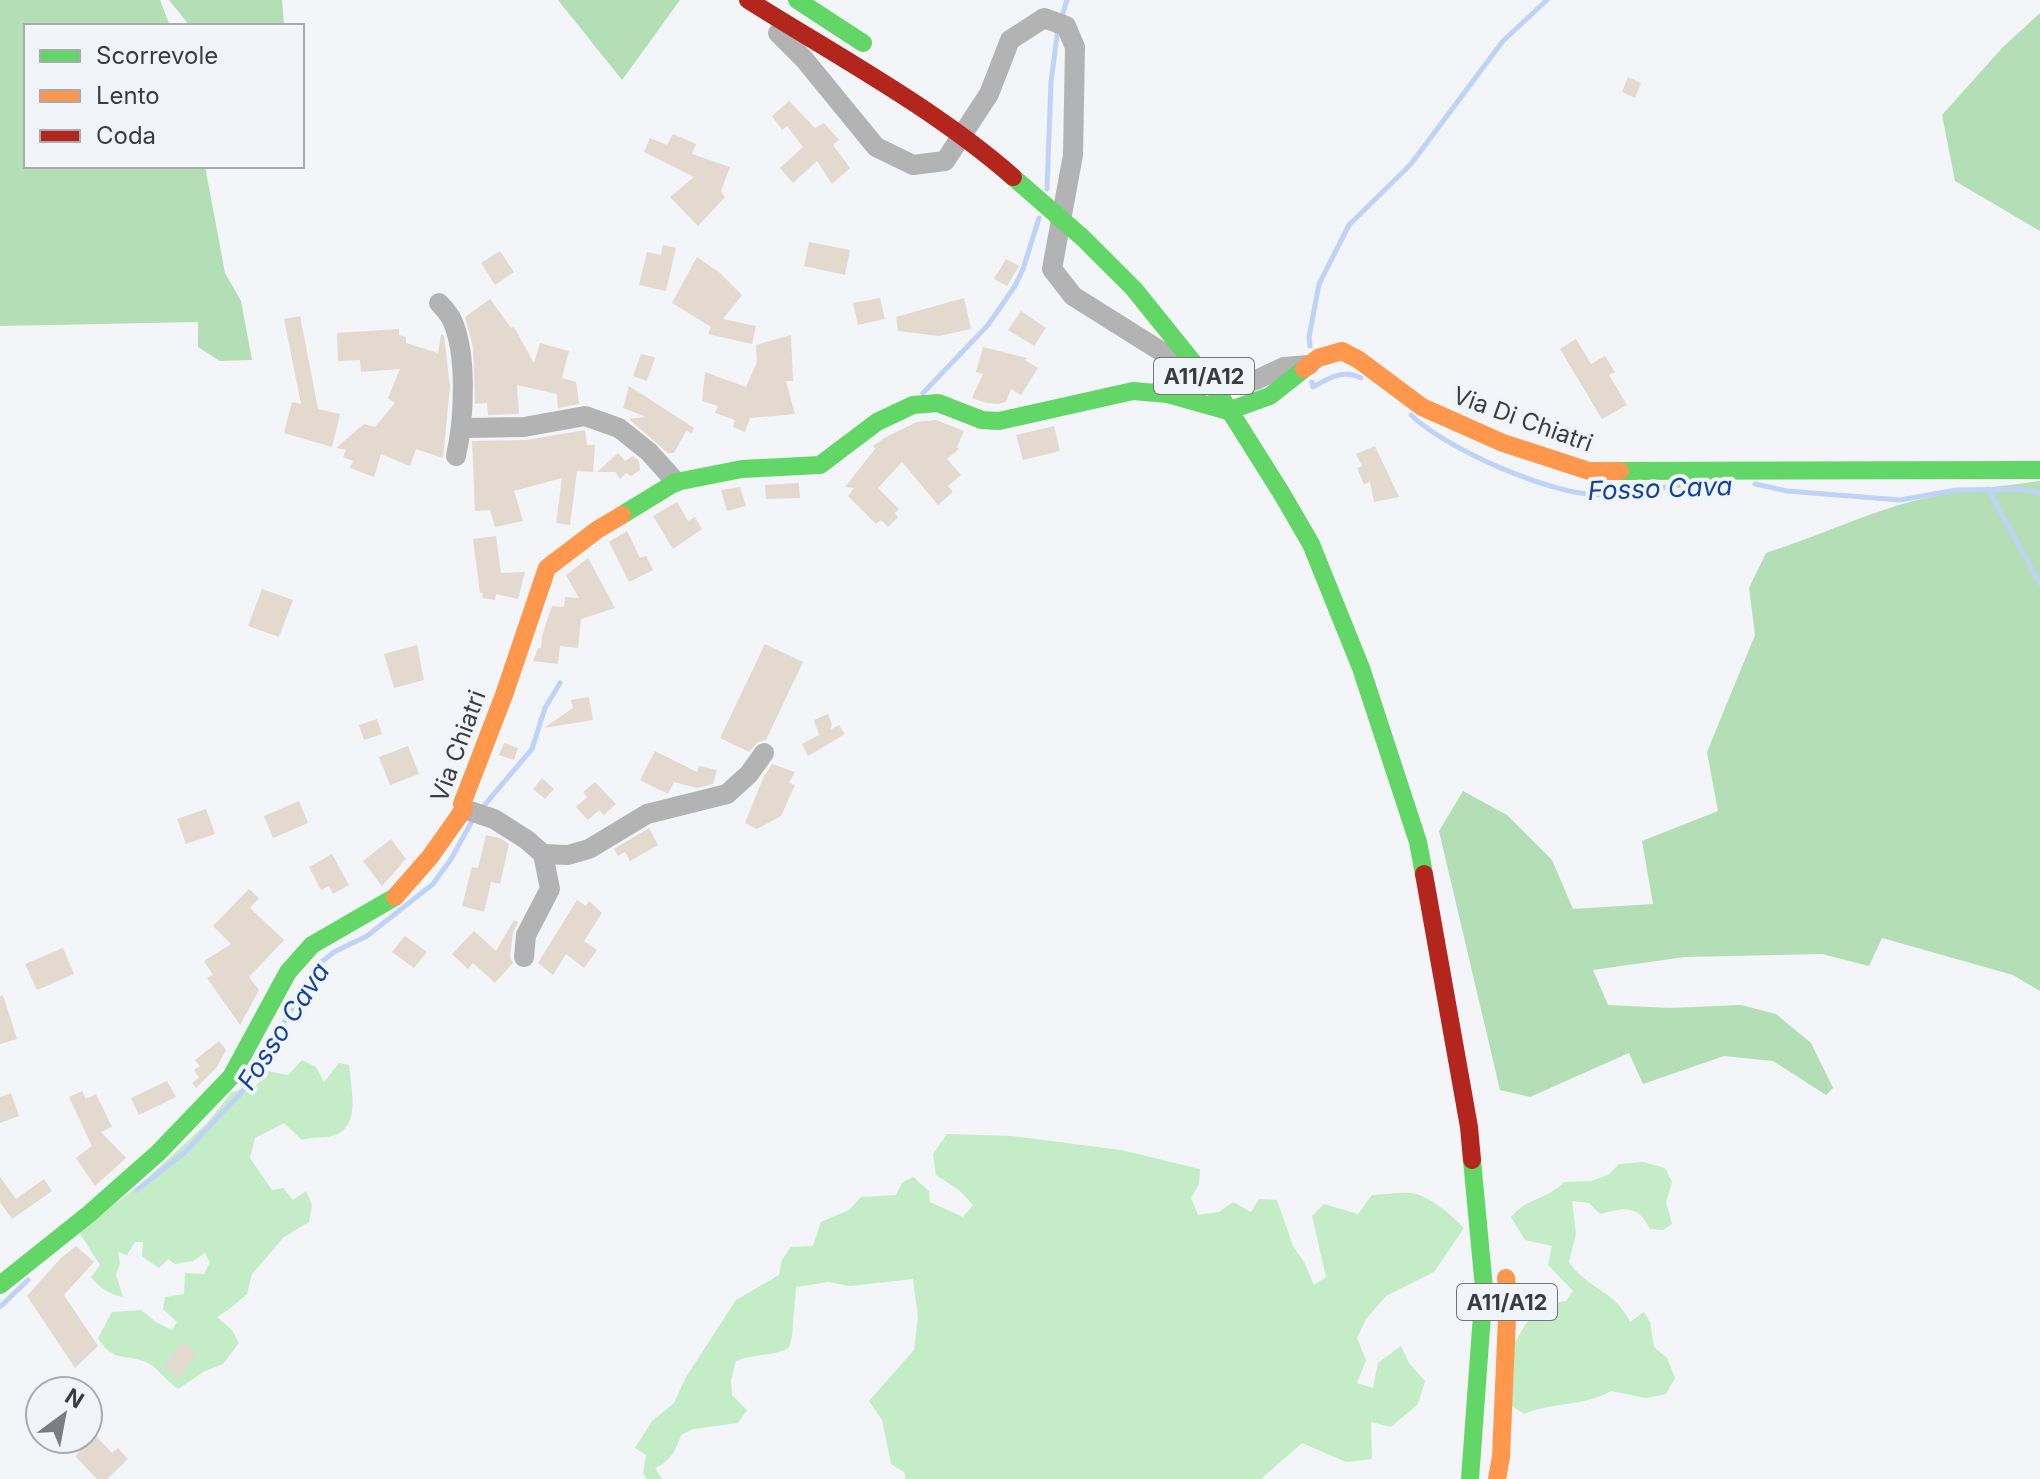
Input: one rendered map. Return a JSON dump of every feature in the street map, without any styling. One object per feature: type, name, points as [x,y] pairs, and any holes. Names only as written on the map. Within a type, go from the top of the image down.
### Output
[{"type":"main road","name":"A11/A12","points":[[745,0],[941,121],[1032,191],[1134,289],[1221,397],[1311,544],[1366,682],[1414,828],[1432,921],[1480,1120],[1484,1288],[1470,1479]]},
{"type":"main road","points":[[797,0],[882,56]]},
{"type":"main road","points":[[960,107],[984,125]]},
{"type":"main road","points":[[1053,178],[1085,206]]},
{"type":"main road","name":"Via Di Chiatri","points":[[938,403],[982,420],[999,421],[1133,391],[1168,394],[1228,411],[1270,396],[1318,358],[1342,351],[1422,407],[1503,443],[1589,471],[2040,470]]},
{"type":"main road","name":"A11/A12","points":[[1222,363],[1263,421]]},
{"type":"main road","name":"Via Chiatri","points":[[0,1285],[89,1214],[158,1153],[231,1077],[288,972],[312,945],[392,901],[467,810],[462,804],[504,695],[547,568],[597,530],[676,482],[742,469],[820,465],[893,413],[913,405],[938,403]]},
{"type":"main road","name":"A11/A12","points":[[1497,1479],[1501,1457],[1508,1294],[1504,1263]]},
{"type":"street","points":[[745,0],[804,59],[876,147],[913,165],[945,161],[989,94],[1010,40],[1044,18],[1066,26],[1075,47],[1073,155],[1052,269],[1073,296],[1194,372],[1225,386],[1256,380],[1284,367],[1309,365]]},
{"type":"street","points":[[439,303],[451,319],[460,354],[462,428],[456,456]]},
{"type":"street","points":[[462,428],[524,427],[585,416],[619,428],[649,452],[676,482]]},
{"type":"street","points":[[543,854],[568,855],[589,849],[647,814],[727,794],[749,774],[764,753]]},
{"type":"street","points":[[467,810],[494,819],[543,854],[550,889],[526,935],[524,957]]},
{"type":"green space","points":[[0,0],[160,0],[169,24],[24,24],[24,168],[205,168],[225,273],[241,301],[252,360],[220,361],[198,347],[198,322],[0,326]]},
{"type":"green space","points":[[169,0],[282,0],[284,24],[188,24]]},
{"type":"green space","points":[[558,0],[680,0],[622,80]]},
{"type":"green space","points":[[2040,13],[2040,231],[1955,181],[1942,115],[2002,48]]},
{"type":"green space","points":[[2040,481],[2040,991],[2013,975],[1882,938],[1869,966],[1822,954],[1685,957],[1593,970],[1608,1005],[1669,1008],[1741,1005],[1776,1014],[1811,1043],[1833,1088],[1826,1095],[1773,1061],[1724,1056],[1643,1084],[1629,1053],[1530,1097],[1500,1090],[1439,831],[1463,791],[1507,815],[1552,860],[1573,909],[1653,904],[1642,841],[1718,811],[1707,752],[1755,635],[1749,588],[1766,553],[1914,501]]},
{"type":"green space","points":[[302,1060],[316,1067],[324,1082],[339,1063],[349,1065],[352,1097],[350,1119],[346,1127],[327,1137],[302,1140],[284,1123],[255,1138],[250,1158],[272,1190],[283,1188],[293,1200],[306,1191],[312,1205],[309,1222],[284,1237],[252,1274],[247,1294],[217,1317],[232,1330],[239,1343],[223,1364],[205,1371],[178,1389],[151,1365],[114,1354],[98,1338],[112,1312],[141,1310],[172,1330],[177,1322],[163,1309],[165,1297],[184,1294],[185,1273],[204,1274],[210,1262],[205,1253],[193,1261],[175,1264],[168,1259],[159,1268],[142,1256],[143,1242],[135,1242],[127,1255],[118,1252],[120,1263],[116,1275],[123,1297],[105,1290],[91,1277],[100,1265],[79,1232],[142,1183],[207,1123],[231,1093],[241,1089],[252,1090],[261,1080],[262,1070],[288,1075]]},
{"type":"green space","points":[[947,1134],[1012,1136],[1121,1150],[1200,1169],[1199,1184],[1191,1198],[1198,1215],[1219,1212],[1233,1202],[1251,1212],[1259,1199],[1277,1200],[1293,1246],[1314,1285],[1326,1277],[1312,1216],[1324,1204],[1358,1214],[1372,1195],[1411,1193],[1432,1201],[1464,1228],[1434,1272],[1386,1296],[1366,1319],[1357,1338],[1366,1360],[1357,1383],[1373,1388],[1378,1363],[1401,1346],[1409,1363],[1425,1381],[1418,1404],[1391,1427],[1371,1422],[1372,1459],[1346,1462],[1302,1443],[1261,1479],[905,1479],[905,1473],[891,1464],[882,1420],[869,1401],[914,1350],[918,1317],[913,1279],[850,1286],[828,1282],[796,1287],[789,1348],[736,1361],[731,1380],[732,1395],[747,1410],[738,1423],[693,1429],[681,1435],[672,1454],[655,1468],[662,1479],[647,1479],[643,1473],[646,1455],[635,1448],[652,1421],[674,1403],[686,1377],[736,1300],[779,1275],[782,1260],[791,1247],[813,1246],[821,1222],[849,1210],[861,1197],[896,1195],[902,1183],[913,1177],[929,1191],[930,1202],[963,1217],[973,1205],[959,1190],[936,1175],[933,1154]]},
{"type":"green space","points":[[1643,1162],[1665,1168],[1672,1182],[1666,1202],[1672,1224],[1663,1230],[1650,1229],[1635,1211],[1623,1209],[1600,1214],[1589,1203],[1572,1201],[1576,1234],[1569,1262],[1584,1279],[1609,1296],[1630,1322],[1644,1312],[1650,1322],[1654,1347],[1667,1358],[1675,1378],[1666,1394],[1646,1398],[1611,1391],[1591,1399],[1524,1414],[1509,1404],[1513,1346],[1525,1325],[1544,1304],[1566,1301],[1573,1291],[1548,1265],[1552,1246],[1525,1240],[1511,1217],[1524,1205],[1550,1193],[1564,1182],[1591,1181],[1608,1175],[1619,1164]]},
{"type":"building","points":[[1628,77],[1641,83],[1635,98],[1622,92]]},
{"type":"building","points":[[789,101],[815,128],[824,123],[839,140],[833,145],[850,168],[832,184],[817,161],[793,183],[780,168],[803,147],[787,126],[782,130],[772,116]]},
{"type":"building","points":[[673,134],[696,144],[692,154],[730,167],[721,191],[725,197],[698,226],[670,197],[694,177],[644,152],[650,138],[667,145]]},
{"type":"building","points":[[809,242],[850,250],[845,275],[804,266]]},
{"type":"building","points":[[663,245],[676,248],[666,291],[639,285],[647,252],[661,255]]},
{"type":"building","points":[[500,251],[514,272],[495,285],[481,263]]},
{"type":"building","points":[[697,257],[720,273],[742,295],[723,319],[756,326],[752,344],[708,334],[711,327],[672,303]]},
{"type":"building","points":[[1006,259],[1019,266],[1007,286],[994,279]]},
{"type":"building","points":[[880,298],[885,319],[858,325],[853,303]]},
{"type":"building","points":[[964,298],[971,329],[939,336],[898,331],[896,317]]},
{"type":"building","points":[[490,299],[511,328],[514,327],[534,363],[540,343],[569,351],[562,378],[576,382],[579,404],[558,408],[557,394],[517,385],[519,414],[488,415],[487,403],[475,404],[473,347],[465,317]]},
{"type":"building","points":[[1021,311],[1046,328],[1034,346],[1008,330]]},
{"type":"building","points":[[300,316],[318,409],[340,414],[332,447],[284,433],[292,402],[301,404],[284,319]]},
{"type":"building","points":[[399,329],[399,335],[406,337],[406,343],[438,353],[441,334],[444,336],[450,386],[443,458],[416,449],[410,466],[381,454],[374,477],[350,468],[353,461],[343,457],[346,450],[336,448],[364,424],[375,427],[395,403],[388,398],[400,369],[361,372],[360,360],[338,361],[337,333]]},
{"type":"building","points":[[791,335],[793,381],[786,381],[795,414],[750,418],[745,432],[733,427],[735,420],[715,413],[718,406],[702,401],[705,372],[746,387],[757,362],[756,345]]},
{"type":"building","points":[[1576,339],[1591,364],[1605,356],[1615,372],[1609,375],[1627,405],[1602,419],[1560,349]]},
{"type":"building","points":[[983,347],[1027,358],[1025,360],[1038,368],[1021,395],[1011,389],[1006,402],[998,404],[972,398],[983,374],[976,372]]},
{"type":"building","points":[[641,354],[655,357],[647,381],[633,376]]},
{"type":"building","points":[[629,386],[694,428],[692,433],[686,431],[674,453],[668,453],[629,419],[646,417],[623,408]]},
{"type":"building","points":[[936,420],[964,431],[957,447],[959,449],[947,459],[961,475],[948,486],[953,492],[938,505],[902,462],[878,488],[899,509],[895,513],[898,517],[888,527],[881,520],[876,524],[848,496],[854,488],[845,487],[875,449],[873,446],[917,422]]},
{"type":"building","points":[[1054,426],[1060,451],[1023,460],[1016,435]]},
{"type":"building","points":[[585,430],[587,445],[595,445],[593,472],[577,471],[570,525],[556,523],[562,478],[514,491],[523,521],[495,527],[490,510],[475,511],[472,441],[526,440]]},
{"type":"building","points":[[1375,446],[1399,497],[1374,502],[1370,482],[1364,484],[1357,468],[1362,466],[1356,454]]},
{"type":"building","points":[[618,453],[625,461],[633,456],[639,461],[640,470],[631,476],[626,473],[620,479],[615,472],[597,472]]},
{"type":"building","points":[[799,483],[800,498],[766,499],[765,485]]},
{"type":"building","points":[[740,487],[746,506],[727,511],[721,490]]},
{"type":"building","points":[[677,502],[688,521],[695,517],[702,529],[673,549],[653,516]]},
{"type":"building","points":[[627,531],[640,558],[646,556],[653,570],[629,582],[609,542]]},
{"type":"building","points":[[496,536],[501,573],[525,572],[518,599],[496,594],[495,600],[482,598],[483,593],[480,593],[473,539]]},
{"type":"building","points":[[588,558],[615,608],[581,619],[578,648],[560,646],[558,664],[533,661],[538,648],[541,648],[552,606],[564,607],[565,597],[579,598],[566,575]]},
{"type":"building","points":[[262,589],[293,600],[279,637],[248,626]]},
{"type":"building","points":[[765,644],[803,662],[766,740],[758,742],[749,752],[720,738]]},
{"type":"building","points":[[417,645],[424,680],[394,688],[384,654]]},
{"type":"building","points":[[589,697],[593,720],[544,728],[573,708],[571,700]]},
{"type":"building","points":[[828,714],[832,725],[830,730],[839,725],[845,734],[808,756],[802,744],[819,735],[814,720]]},
{"type":"building","points":[[377,719],[382,734],[364,740],[359,725]]},
{"type":"building","points":[[504,743],[518,748],[514,760],[499,755]]},
{"type":"building","points":[[408,746],[419,774],[390,785],[379,757]]},
{"type":"building","points":[[655,751],[697,772],[699,766],[717,770],[713,784],[697,788],[674,782],[668,794],[640,780]]},
{"type":"building","points":[[772,764],[795,772],[789,783],[795,785],[781,816],[757,829],[745,823]]},
{"type":"building","points":[[542,778],[554,789],[545,799],[533,789]]},
{"type":"building","points":[[595,782],[616,804],[604,815],[599,810],[588,820],[576,807],[587,797],[583,792]]},
{"type":"building","points":[[299,801],[308,823],[273,838],[264,816]]},
{"type":"building","points":[[206,809],[215,834],[186,844],[177,819]]},
{"type":"building","points":[[649,828],[658,845],[630,861],[625,852],[618,856],[614,849]]},
{"type":"building","points":[[486,835],[509,844],[500,884],[491,882],[484,912],[462,906],[472,867],[478,868]]},
{"type":"building","points":[[391,839],[406,859],[382,886],[363,861]]},
{"type":"building","points":[[332,854],[349,885],[333,894],[329,886],[321,890],[309,867]]},
{"type":"building","points":[[249,889],[259,898],[250,908],[284,940],[249,977],[259,990],[240,1025],[207,978],[213,975],[204,961],[231,944],[213,926]]},
{"type":"building","points":[[577,900],[586,906],[589,901],[602,913],[584,941],[597,950],[584,968],[566,954],[553,975],[538,963]]},
{"type":"building","points":[[514,920],[518,922],[513,933],[510,957],[513,963],[495,983],[473,963],[468,969],[452,954],[474,931],[496,951]]},
{"type":"building","points":[[405,936],[427,952],[414,968],[392,952]]},
{"type":"building","points":[[63,948],[74,974],[37,990],[25,964]]},
{"type":"building","points":[[3,995],[17,1039],[0,1044],[0,996]]},
{"type":"building","points":[[219,1041],[226,1050],[217,1067],[196,1088],[192,1083],[199,1077],[194,1070],[200,1066],[195,1060]]},
{"type":"building","points":[[167,1081],[176,1097],[139,1115],[131,1098]]},
{"type":"building","points":[[82,1091],[86,1099],[96,1094],[112,1127],[101,1132],[126,1158],[95,1186],[76,1158],[92,1146],[69,1097]]},
{"type":"building","points":[[11,1093],[19,1116],[0,1123],[0,1097]]},
{"type":"building","points":[[0,1177],[16,1199],[44,1179],[52,1191],[12,1219],[0,1202]]},
{"type":"building","points":[[76,1246],[94,1262],[64,1295],[98,1346],[75,1368],[27,1296]]},
{"type":"building","points":[[183,1342],[197,1355],[178,1378],[164,1366]]},
{"type":"building","points":[[104,1444],[112,1453],[118,1448],[128,1459],[107,1479],[97,1479],[75,1456],[104,1455]]},
{"type":"waterway","points":[[1062,16],[1067,0]]},
{"type":"waterway","points":[[1310,346],[1319,284],[1349,225],[1411,164],[1503,41],[1547,0]]},
{"type":"waterway","points":[[1047,189],[1051,82],[1058,28]]},
{"type":"waterway","points":[[923,393],[988,325],[1015,286],[1039,218]]},
{"type":"waterway","name":"Fosso Cava","points":[[1312,382],[1313,387],[1342,375],[1361,378]]},
{"type":"waterway","name":"Fosso Cava","points":[[1411,415],[1448,442],[1473,455],[1553,487],[1599,495],[1686,485]]},
{"type":"waterway","name":"Fosso Cava","points":[[1755,484],[1787,491],[1900,500],[1957,490],[2021,489],[2040,493]]},
{"type":"waterway","points":[[1988,489],[2040,584]]},
{"type":"waterway","name":"Fosso Cava","points":[[482,808],[532,749],[545,708],[560,683]]},
{"type":"waterway","name":"Fosso Cava","points":[[137,1190],[185,1152],[242,1092],[319,964],[334,952],[367,936],[433,884],[471,823]]},
{"type":"waterway","name":"Fosso Cava","points":[[0,1307],[28,1280]]},
{"type":"traffic: fast","points":[[797,0],[863,43]]},
{"type":"traffic: fast","points":[[1013,177],[1083,238],[1134,289],[1221,397],[1282,494],[1311,544],[1361,668],[1418,842],[1424,874]]},
{"type":"traffic: fast","points":[[622,515],[676,482],[742,469],[820,465],[877,422],[913,405],[938,403],[982,420],[999,421],[1133,391],[1168,394],[1228,411],[1270,396],[1304,369]]},
{"type":"traffic: fast","points":[[1620,471],[2040,470]]},
{"type":"traffic: fast","points":[[0,1285],[89,1214],[158,1153],[231,1077],[288,972],[312,945],[395,897]]},
{"type":"traffic: fast","points":[[1470,1479],[1484,1288],[1472,1160]]},
{"type":"traffic: slow","points":[[1304,369],[1318,358],[1342,351],[1422,407],[1503,443],[1589,471],[1620,471]]},
{"type":"traffic: slow","points":[[395,897],[430,857],[464,809],[462,804],[504,695],[547,568],[622,515]]},
{"type":"traffic: slow","points":[[1497,1479],[1501,1457],[1508,1294],[1506,1278]]},
{"type":"traffic: jam","points":[[748,0],[918,105],[1013,177]]},
{"type":"traffic: jam","points":[[1424,874],[1469,1127],[1472,1160]]}]
